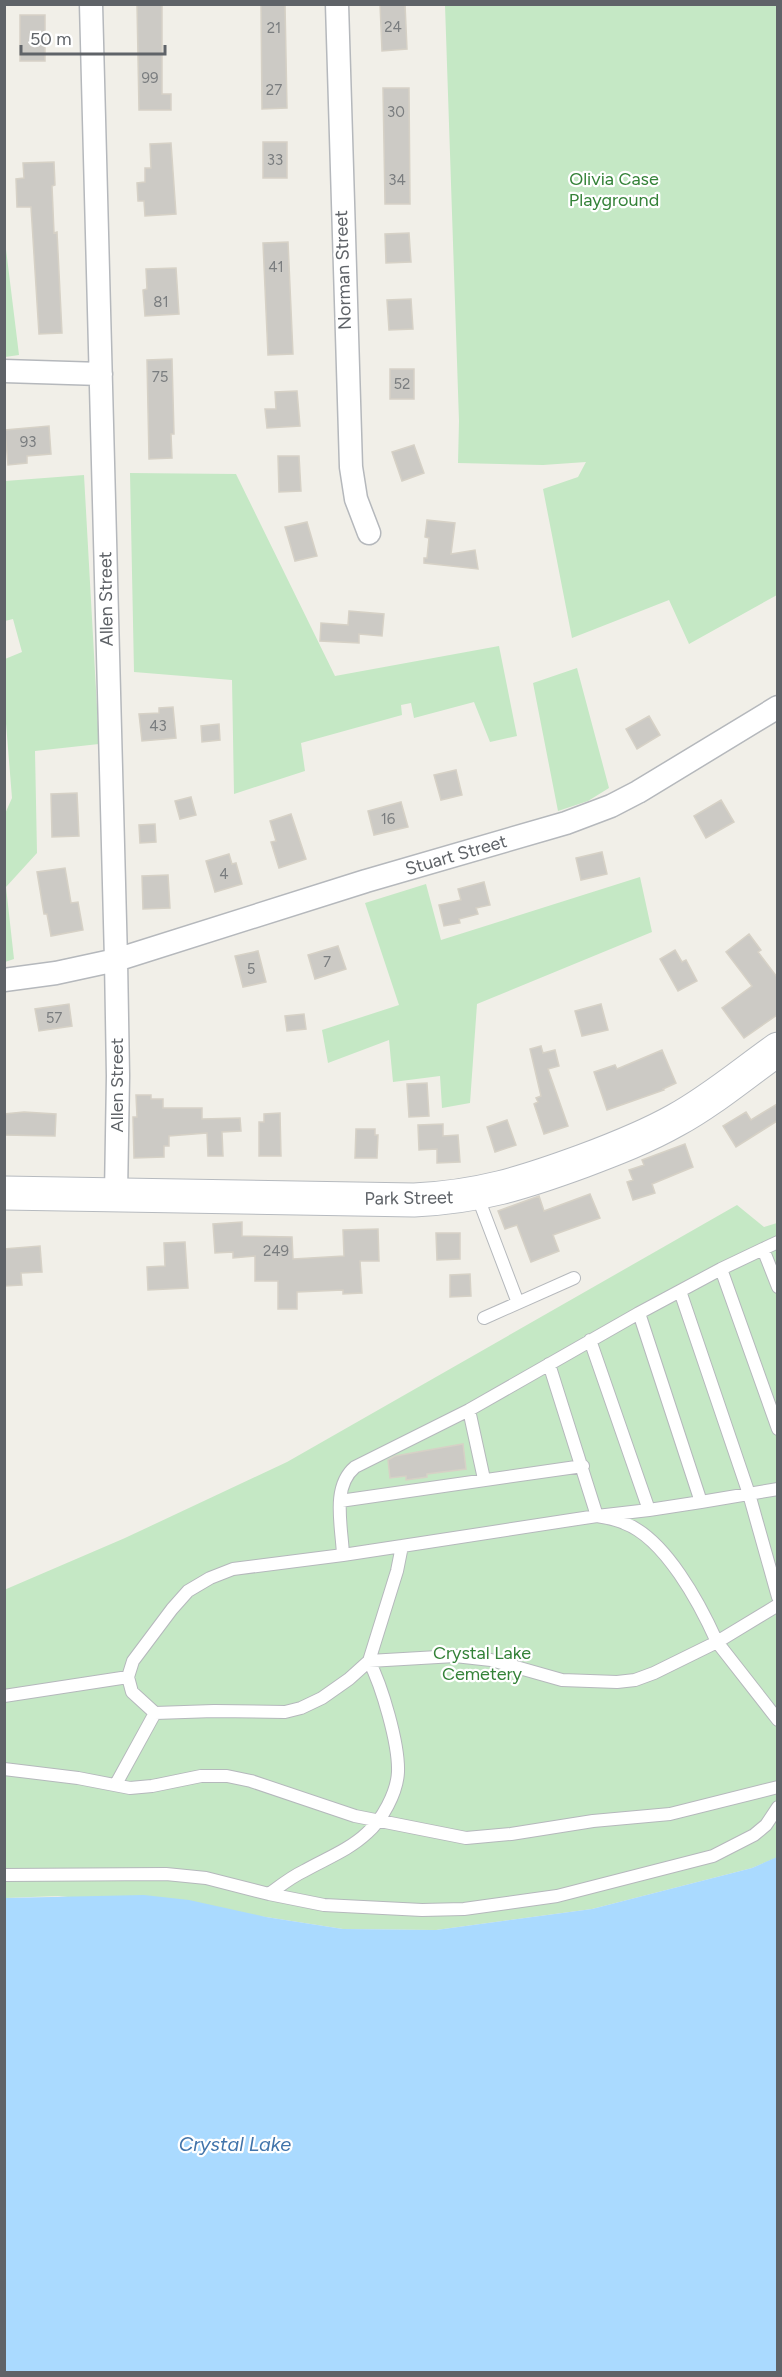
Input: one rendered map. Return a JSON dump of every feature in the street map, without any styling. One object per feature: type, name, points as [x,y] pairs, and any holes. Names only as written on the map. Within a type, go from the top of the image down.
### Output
[{"type":"street","name":"Allen Street","points":[[91,4],[116,960],[118,1076],[116,1194]]},
{"type":"street","name":"Norman Street","points":[[337,4],[351,467],[356,499],[369,533]]},
{"type":"street","points":[[4,371],[101,374]]},
{"type":"street","name":"Stuart Street","points":[[4,980],[116,960],[366,881],[563,824],[596,812],[651,785],[777,707]]},
{"type":"street","name":"Park Street","points":[[4,1193],[414,1200],[477,1195],[525,1183],[615,1149],[657,1130],[775,1057]]},
{"type":"lane","points":[[477,1195],[519,1303]]},
{"type":"lane","points":[[343,1554],[340,1490],[344,1479],[355,1467],[469,1410],[639,1313],[777,1242]]},
{"type":"lane","points":[[763,1249],[777,1287]]},
{"type":"lane","points":[[721,1269],[777,1429]]},
{"type":"lane","points":[[484,1318],[574,1278]]},
{"type":"lane","points":[[680,1291],[749,1494],[777,1597]]},
{"type":"lane","points":[[639,1313],[701,1502]]},
{"type":"lane","points":[[590,1340],[649,1510]]},
{"type":"lane","points":[[549,1364],[597,1516]]},
{"type":"lane","points":[[469,1410],[484,1479]]},
{"type":"lane","points":[[340,1501],[484,1479],[568,1470],[583,1466]]},
{"type":"lane","points":[[402,1546],[397,1571],[369,1661],[350,1679],[322,1698],[301,1708],[285,1712],[155,1713],[132,1692],[128,1677],[133,1661],[172,1609],[188,1591],[210,1578],[233,1569],[649,1510],[777,1489]]},
{"type":"lane","points":[[597,1516],[625,1523],[650,1539],[689,1587],[717,1641],[777,1720]]},
{"type":"lane","points":[[369,1661],[454,1656],[491,1660],[562,1680],[617,1682],[635,1680],[654,1673],[717,1641],[777,1605]]},
{"type":"lane","points":[[269,1894],[301,1872],[368,1833],[378,1821],[394,1790],[398,1773],[396,1753],[376,1674],[369,1661]]},
{"type":"lane","points":[[4,1696],[128,1677]]},
{"type":"lane","points":[[116,1784],[155,1713]]},
{"type":"lane","points":[[4,1769],[116,1784],[130,1788],[201,1776],[227,1776],[251,1781],[321,1805],[378,1821],[466,1838],[593,1821],[670,1814],[777,1787]]},
{"type":"lane","points":[[4,1875],[166,1874],[206,1878],[324,1905],[422,1910],[473,1908],[557,1896],[713,1856],[754,1835],[766,1825],[777,1807]]},
{"type":"green space","name":"Olivia Case Playground","points":[[445,5],[777,5],[777,595],[689,644],[669,600],[572,638],[543,489],[578,477],[586,462],[543,465],[458,463],[459,421]]},
{"type":"green space","points":[[4,233],[19,355],[5,357],[4,357]]},
{"type":"green space","points":[[130,473],[236,474],[335,676],[499,646],[517,736],[490,742],[474,702],[414,718],[411,703],[401,705],[402,715],[301,743],[305,771],[234,794],[232,680],[134,672]]},
{"type":"green space","points":[[84,475],[99,744],[35,751],[37,853],[6,887],[14,959],[5,962],[4,816],[12,798],[5,711],[5,659],[22,652],[13,619],[5,621],[5,481]]},
{"type":"green space","points":[[577,668],[609,788],[588,801],[558,811],[533,683]]},
{"type":"green space","points":[[640,877],[652,932],[477,1004],[470,1103],[442,1108],[440,1076],[393,1082],[389,1040],[328,1063],[322,1030],[399,1005],[365,903],[426,884],[441,940]]},
{"type":"green space","name":"Crystal Lake Cemetery","points":[[737,1205],[764,1227],[777,1223],[778,1857],[752,1868],[592,1909],[436,1930],[343,1929],[266,1917],[58,1896],[5,1898],[4,1590],[125,1538],[287,1462]]},
{"type":"water","name":"Crystal Lake","points":[[777,1857],[777,2372],[5,2372],[5,1898],[144,1895],[189,1900],[266,1917],[343,1929],[436,1930],[592,1909],[752,1868]]},
{"type":"building","points":[[137,4],[162,4],[162,94],[171,94],[171,110],[139,110]]},
{"type":"building","points":[[261,4],[285,4],[287,108],[262,109]]},
{"type":"building","points":[[380,4],[405,4],[407,49],[382,51]]},
{"type":"building","points":[[20,15],[45,15],[45,61],[20,61]]},
{"type":"building","points":[[383,88],[409,88],[410,204],[385,204]]},
{"type":"building","points":[[263,142],[287,142],[287,178],[263,178]]},
{"type":"building","points":[[171,143],[176,214],[145,216],[144,201],[138,201],[137,183],[145,182],[145,168],[151,168],[150,144]]},
{"type":"building","points":[[54,162],[55,185],[52,186],[54,233],[57,232],[62,333],[39,334],[31,207],[17,207],[16,179],[24,178],[23,163]]},
{"type":"building","points":[[409,233],[411,262],[386,263],[385,234]]},
{"type":"building","points":[[288,242],[293,354],[268,355],[263,243]]},
{"type":"building","points":[[176,268],[179,314],[145,316],[143,290],[147,289],[146,269]]},
{"type":"building","points":[[411,299],[413,329],[389,330],[387,300]]},
{"type":"building","points":[[172,359],[174,434],[171,434],[172,458],[149,459],[147,360]]},
{"type":"building","points":[[390,369],[414,369],[414,399],[390,399]]},
{"type":"building","points":[[297,391],[300,426],[267,428],[265,409],[276,409],[275,392]]},
{"type":"building","points":[[49,426],[51,454],[27,456],[27,463],[8,465],[5,430]]},
{"type":"building","points":[[414,445],[424,473],[402,481],[392,452]]},
{"type":"building","points":[[278,456],[299,456],[301,491],[279,492]]},
{"type":"building","points":[[427,520],[455,523],[451,554],[475,550],[478,569],[424,563],[424,558],[427,558],[429,538],[425,537]]},
{"type":"building","points":[[307,522],[317,556],[295,561],[285,527]]},
{"type":"building","points":[[349,611],[384,614],[382,636],[359,634],[359,643],[320,641],[321,623],[348,625]]},
{"type":"building","points":[[173,707],[176,738],[142,741],[139,714],[159,713],[159,708]]},
{"type":"building","points":[[649,716],[660,735],[637,749],[626,729]]},
{"type":"building","points":[[219,724],[220,740],[202,742],[201,726]]},
{"type":"building","points":[[456,770],[462,795],[441,800],[434,775]]},
{"type":"building","points":[[77,793],[79,836],[52,837],[51,794]]},
{"type":"building","points":[[191,797],[196,815],[180,819],[175,801]]},
{"type":"building","points":[[721,800],[734,822],[706,838],[694,816]]},
{"type":"building","points":[[401,802],[408,827],[374,835],[368,811]]},
{"type":"building","points":[[291,814],[306,859],[279,868],[271,842],[276,841],[270,821]]},
{"type":"building","points":[[155,824],[156,842],[140,843],[139,825]]},
{"type":"building","points":[[602,852],[607,874],[581,880],[576,858]]},
{"type":"building","points":[[229,854],[232,864],[236,863],[242,884],[215,892],[206,861]]},
{"type":"building","points":[[65,868],[71,903],[78,902],[83,930],[51,936],[47,914],[44,914],[37,872]]},
{"type":"building","points":[[168,875],[170,908],[143,909],[142,876]]},
{"type":"building","points":[[484,882],[490,905],[476,908],[478,914],[459,919],[460,923],[444,926],[439,905],[461,900],[458,889]]},
{"type":"building","points":[[749,934],[761,950],[758,952],[777,977],[777,1015],[744,1038],[722,1008],[752,986],[726,952]]},
{"type":"building","points":[[338,946],[346,969],[315,979],[308,955]]},
{"type":"building","points":[[675,950],[682,962],[686,960],[697,981],[678,991],[660,959]]},
{"type":"building","points":[[258,951],[266,982],[243,987],[235,956]]},
{"type":"building","points":[[69,1004],[72,1026],[39,1031],[35,1009]]},
{"type":"building","points":[[601,1004],[608,1030],[582,1036],[575,1011]]},
{"type":"building","points":[[304,1014],[306,1029],[287,1031],[285,1016]]},
{"type":"building","points":[[541,1046],[543,1053],[555,1050],[559,1066],[548,1069],[568,1126],[544,1134],[534,1104],[538,1102],[536,1098],[541,1096],[530,1049]]},
{"type":"building","points":[[662,1050],[676,1083],[664,1090],[607,1110],[594,1072],[615,1065],[617,1069]]},
{"type":"building","points":[[427,1083],[429,1116],[409,1117],[407,1084]]},
{"type":"building","points":[[136,1095],[151,1095],[151,1099],[163,1099],[163,1108],[202,1108],[202,1119],[240,1118],[241,1131],[222,1132],[223,1156],[208,1156],[207,1133],[169,1136],[169,1146],[164,1146],[164,1157],[134,1158],[133,1117],[137,1117]]},
{"type":"building","points":[[777,1104],[777,1121],[736,1147],[723,1126],[746,1112],[751,1120]]},
{"type":"building","points":[[24,1112],[56,1114],[55,1136],[4,1135],[4,1114]]},
{"type":"building","points":[[280,1113],[281,1156],[259,1156],[259,1122],[264,1122],[264,1114]]},
{"type":"building","points":[[507,1120],[516,1145],[495,1152],[487,1127]]},
{"type":"building","points":[[443,1124],[443,1136],[458,1135],[460,1162],[437,1163],[437,1149],[419,1150],[418,1125]]},
{"type":"building","points":[[356,1129],[375,1129],[375,1135],[378,1135],[377,1158],[355,1158]]},
{"type":"building","points":[[685,1144],[693,1167],[652,1184],[655,1193],[633,1200],[627,1182],[633,1180],[629,1170],[644,1165],[642,1160]]},
{"type":"building","points":[[590,1194],[600,1218],[553,1235],[559,1251],[531,1262],[517,1225],[505,1229],[498,1211],[539,1196],[544,1211]]},
{"type":"building","points":[[242,1222],[242,1236],[292,1237],[293,1259],[344,1256],[343,1230],[378,1229],[379,1261],[360,1261],[362,1293],[343,1294],[343,1290],[297,1292],[297,1309],[278,1309],[278,1281],[255,1281],[255,1256],[233,1258],[233,1252],[215,1253],[213,1224]]},
{"type":"building","points":[[436,1233],[460,1233],[460,1259],[437,1260]]},
{"type":"building","points":[[185,1242],[188,1288],[148,1290],[147,1267],[165,1266],[164,1243]]},
{"type":"building","points":[[40,1246],[42,1272],[21,1273],[22,1285],[4,1286],[4,1249]]},
{"type":"building","points":[[470,1274],[471,1296],[450,1297],[450,1275]]},
{"type":"building","points":[[463,1444],[466,1469],[427,1474],[427,1477],[406,1480],[406,1476],[390,1478],[388,1460],[395,1456]]}]
